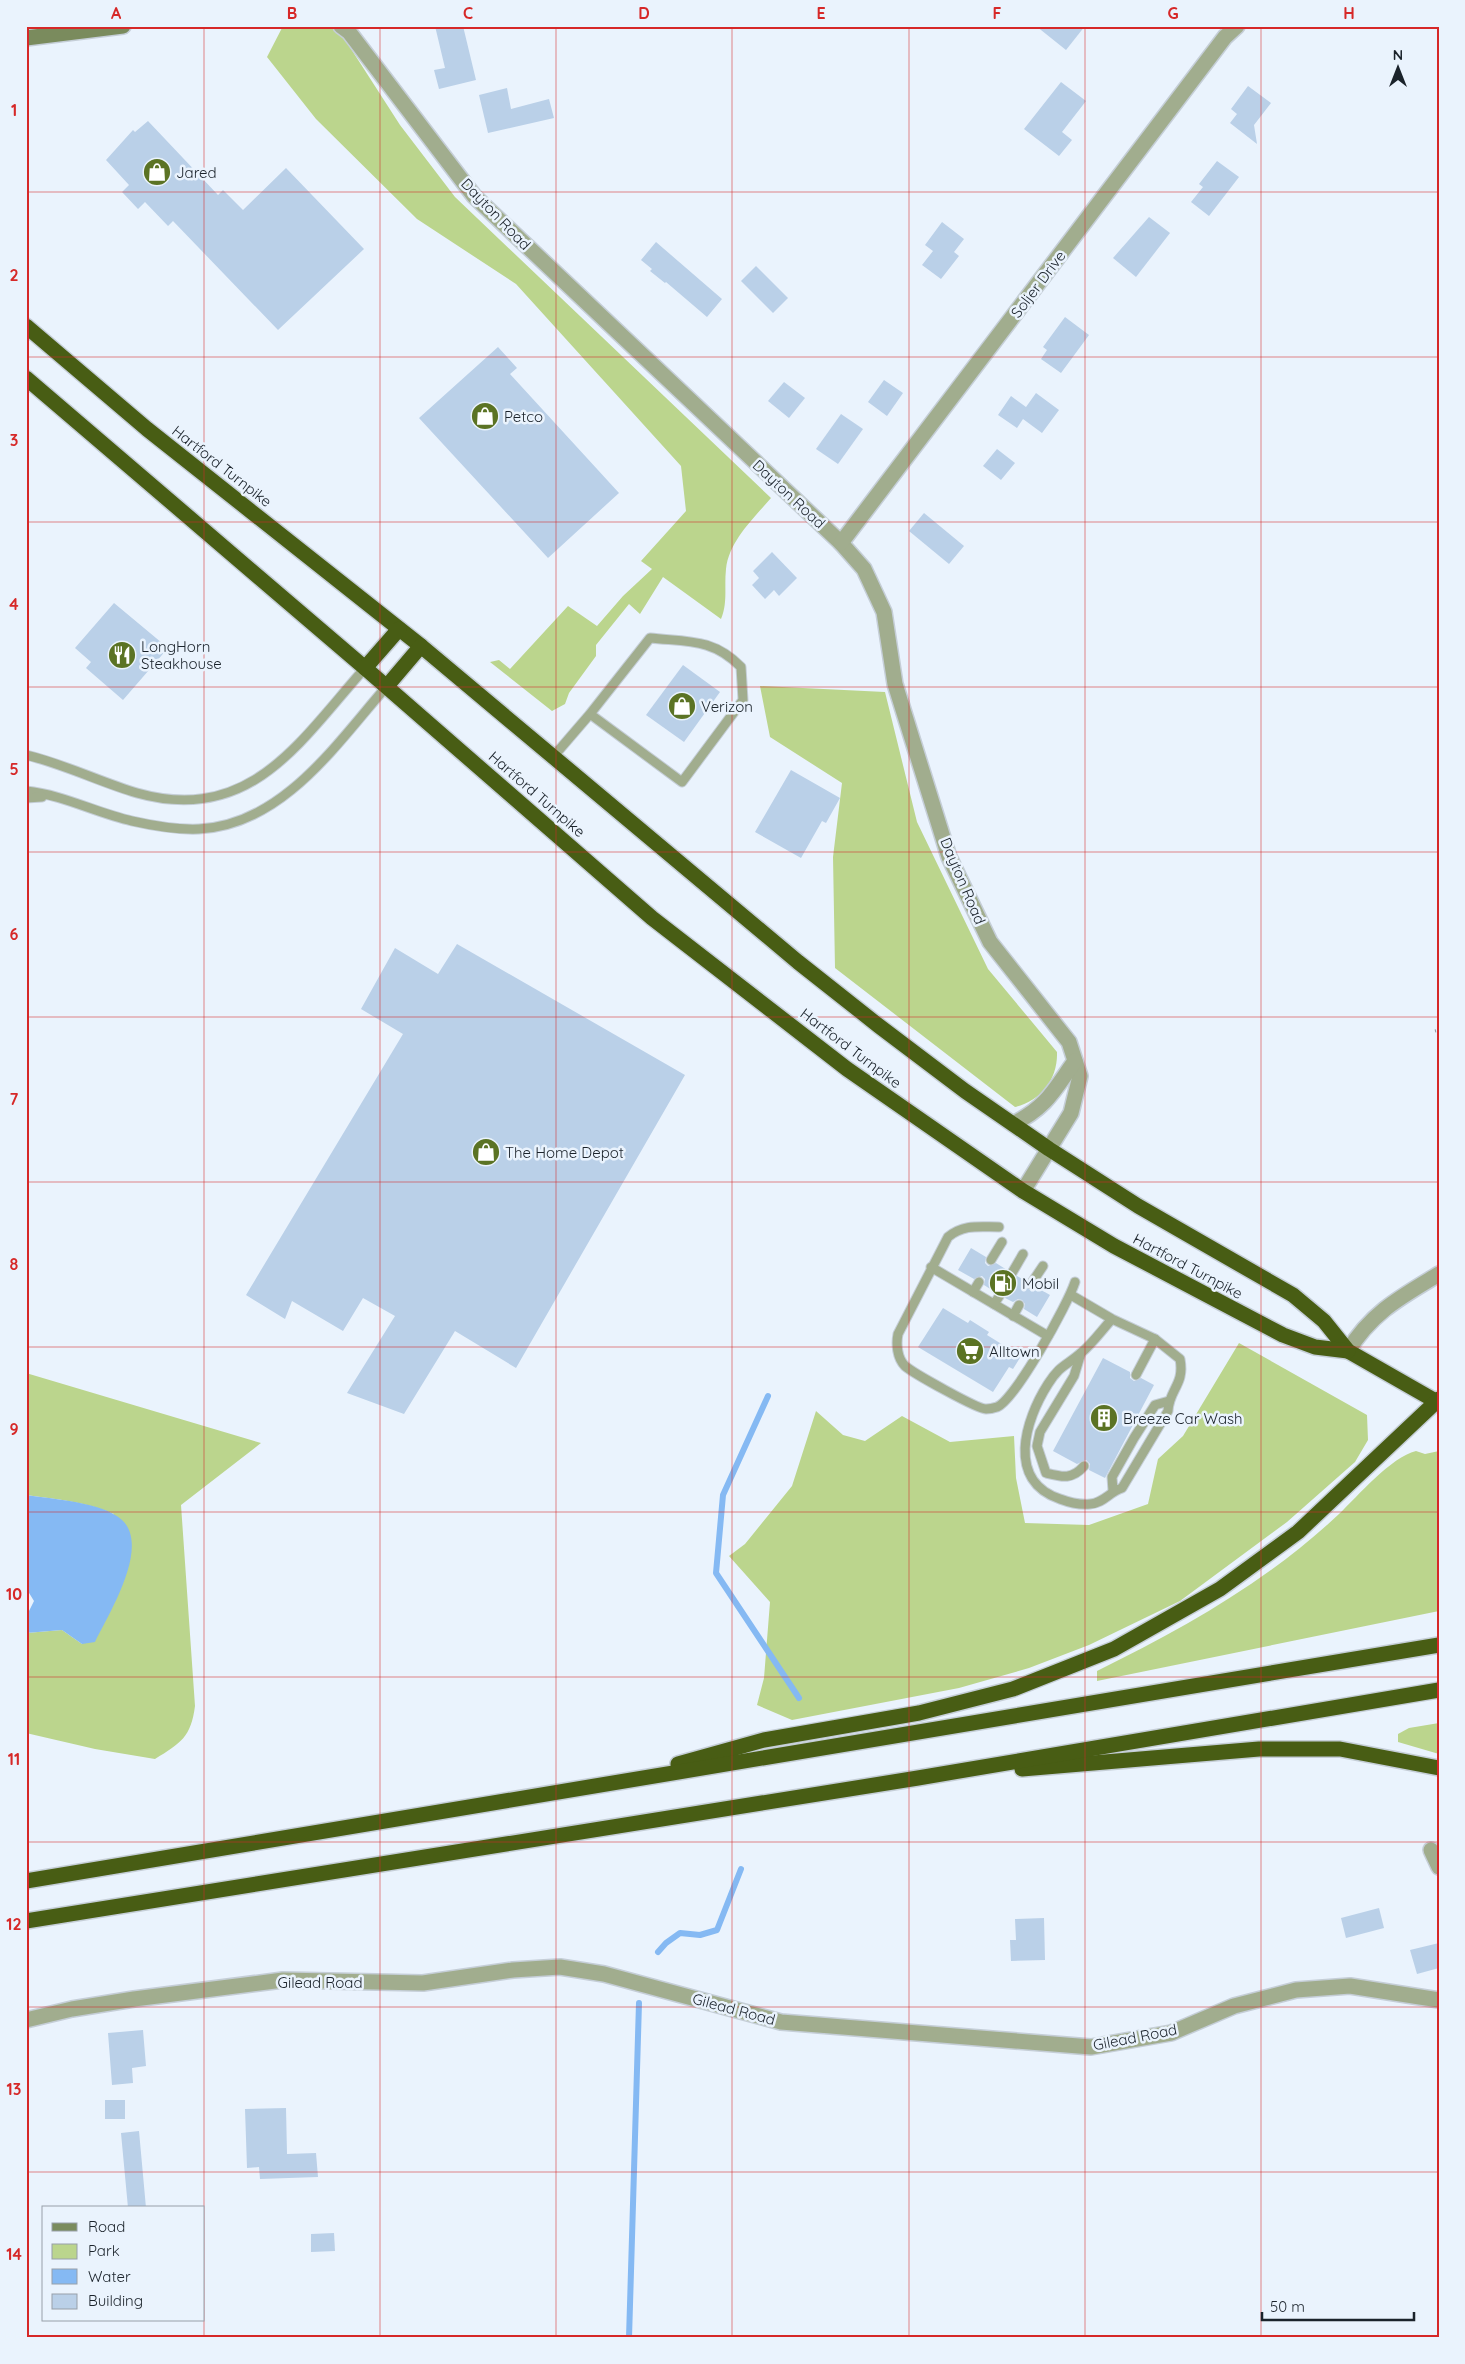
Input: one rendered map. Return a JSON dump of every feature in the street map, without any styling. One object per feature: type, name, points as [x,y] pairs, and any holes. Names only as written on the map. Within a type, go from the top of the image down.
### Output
[{"type":"highway","name":"Hartford Turnpike","points":[[26,326],[147,429],[421,646],[798,962],[949,1079],[1049,1149],[1138,1206],[1293,1295],[1328,1325],[1348,1351]]},
{"type":"highway","name":"Hartford Turnpike","points":[[26,378],[387,686],[652,918],[848,1069],[1023,1191],[1114,1246],[1274,1331],[1315,1347],[1348,1351],[1438,1401]]},
{"type":"highway","points":[[366,668],[399,629]]},
{"type":"highway","points":[[387,686],[421,646]]},
{"type":"highway","points":[[594,1787],[764,1740],[919,1713],[1013,1689],[1114,1649],[1220,1589],[1298,1532],[1438,1401]]},
{"type":"highway","points":[[26,1881],[1439,1645]]},
{"type":"highway","points":[[26,1921],[918,1778],[1439,1690]]},
{"type":"highway","points":[[918,1778],[1259,1749],[1340,1749],[1439,1768]]},
{"type":"street","points":[[26,38],[123,26]]},
{"type":"street","name":"Dayton Road","points":[[341,26],[349,32],[474,196],[841,543],[864,569],[884,612],[894,684],[949,857],[990,942],[1068,1042],[1080,1076],[1071,1113],[1023,1191]]},
{"type":"street","name":"Soljer Drive","points":[[841,543],[1225,37],[1237,26]]},
{"type":"street","points":[[1013,1124],[1033,1114],[1056,1090],[1075,1061]]},
{"type":"street","points":[[1348,1351],[1365,1326],[1377,1314],[1439,1274]]},
{"type":"street","points":[[1431,1850],[1439,1867]]},
{"type":"street","name":"Gilead Road","points":[[26,2020],[72,2009],[134,1999],[282,1980],[423,1983],[514,1970],[560,1967],[604,1974],[781,2022],[1091,2047],[1171,2033],[1234,2006],[1296,1990],[1350,1986],[1439,2000]]},
{"type":"lane","points":[[553,757],[590,714],[650,638],[705,643],[730,655],[741,667],[744,690],[743,700],[682,782],[590,714]]},
{"type":"lane","points":[[26,754],[137,793],[168,800],[198,800],[230,794],[260,779],[284,758],[366,668]]},
{"type":"lane","points":[[26,791],[70,800],[129,820],[164,828],[201,829],[240,821],[276,803],[304,779],[387,686]]},
{"type":"lane","points":[[26,761],[53,764],[79,772]]},
{"type":"lane","points":[[26,798],[41,797],[70,800]]},
{"type":"lane","points":[[998,1227],[968,1226],[957,1230],[948,1237],[898,1334],[897,1348],[906,1366],[973,1405],[985,1409],[992,1408],[1008,1400],[1048,1336],[1071,1295],[1075,1282]]},
{"type":"lane","points":[[991,1260],[1002,1242]]},
{"type":"lane","points":[[1012,1273],[1023,1254]]},
{"type":"lane","points":[[1031,1284],[1043,1266]]},
{"type":"lane","points":[[931,1267],[1048,1336]]},
{"type":"lane","points":[[973,1292],[979,1282]]},
{"type":"lane","points":[[994,1304],[1000,1295]]},
{"type":"lane","points":[[1071,1295],[1112,1319],[1156,1340],[1180,1359],[1181,1380],[1169,1401],[1168,1411],[1122,1488],[1113,1491],[1104,1501],[1089,1505],[1066,1501],[1050,1496],[1033,1483],[1025,1461],[1030,1416],[1059,1368],[1081,1353],[1112,1319]]},
{"type":"lane","points":[[1013,1316],[1019,1305]]},
{"type":"lane","points":[[1136,1375],[1156,1340]]},
{"type":"lane","points":[[1081,1353],[1074,1376],[1040,1432],[1037,1446],[1046,1472],[1066,1478],[1077,1474],[1084,1466]]},
{"type":"lane","points":[[1113,1491],[1112,1477],[1134,1438],[1155,1405],[1169,1401]]},
{"type":"green space","points":[[283,26],[330,26],[344,38],[400,125],[455,197],[771,498],[743,530],[732,549],[726,569],[725,600],[721,619],[663,577],[640,614],[629,604],[596,645],[596,656],[569,693],[565,704],[552,711],[490,662],[499,660],[510,669],[568,606],[597,626],[623,596],[652,569],[641,561],[686,511],[681,466],[516,284],[417,219],[316,119],[267,57]]},
{"type":"green space","points":[[760,686],[885,692],[917,822],[988,969],[1057,1052],[1057,1062],[1051,1080],[1033,1100],[1015,1107],[835,968],[833,857],[842,783],[770,737]]},
{"type":"green space","points":[[1239,1343],[1367,1415],[1368,1440],[1355,1462],[1287,1522],[1180,1601],[1089,1645],[1029,1668],[959,1688],[792,1720],[757,1705],[764,1678],[770,1602],[729,1556],[745,1544],[792,1486],[816,1411],[843,1435],[865,1441],[902,1416],[950,1442],[1014,1436],[1016,1478],[1025,1523],[1089,1525],[1148,1504],[1158,1459],[1183,1436]]},
{"type":"green space","points":[[26,1373],[261,1443],[181,1505],[195,1706],[191,1725],[183,1738],[155,1759],[95,1749],[26,1733],[26,1633],[62,1630],[82,1644],[114,1514],[82,1504],[26,1495]]},
{"type":"green space","points":[[1416,1451],[1425,1454],[1439,1451],[1439,1611],[1097,1681],[1097,1671],[1162,1638],[1254,1582],[1312,1538],[1386,1469],[1406,1455]]},
{"type":"green space","points":[[1439,1723],[1439,1754],[1398,1742],[1398,1734],[1409,1728]]},
{"type":"water","points":[[26,1495],[77,1502],[103,1509],[122,1520],[130,1532],[132,1547],[130,1563],[117,1599],[95,1642],[82,1644],[62,1630],[26,1633],[26,1612],[29,1611],[34,1601],[26,1588]]},
{"type":"building","points":[[435,26],[463,26],[476,80],[439,89],[434,70],[445,68]]},
{"type":"building","points":[[1036,26],[1085,26],[1066,50]]},
{"type":"building","points":[[1061,82],[1086,101],[1062,132],[1072,140],[1059,156],[1024,129]]},
{"type":"building","points":[[1248,86],[1271,103],[1254,125],[1257,144],[1230,123],[1237,114],[1231,109]]},
{"type":"building","points":[[507,88],[511,109],[549,99],[554,118],[488,133],[479,95]]},
{"type":"building","points":[[148,121],[218,195],[223,190],[243,210],[286,168],[364,249],[278,330],[173,221],[168,226],[145,202],[138,209],[122,192],[129,185],[106,160],[133,130],[135,132]]},
{"type":"building","points":[[1217,161],[1239,177],[1209,216],[1191,202],[1203,187],[1199,184]]},
{"type":"building","points":[[1149,217],[1170,233],[1136,277],[1113,258]]},
{"type":"building","points":[[942,222],[964,239],[954,252],[959,256],[941,279],[922,265],[933,251],[925,245]]},
{"type":"building","points":[[656,242],[722,299],[707,317],[650,271],[652,269],[641,260]]},
{"type":"building","points":[[756,266],[788,298],[773,313],[741,281]]},
{"type":"building","points":[[1065,317],[1089,335],[1061,373],[1041,359],[1047,350],[1043,347]]},
{"type":"building","points":[[498,347],[517,368],[510,374],[619,493],[548,558],[419,418]]},
{"type":"building","points":[[884,380],[903,393],[887,416],[868,402]]},
{"type":"building","points":[[784,382],[805,398],[789,418],[768,401]]},
{"type":"building","points":[[1036,393],[1059,410],[1042,433],[1023,419],[1017,428],[998,415],[1011,396],[1026,407]]},
{"type":"building","points":[[841,414],[863,429],[838,464],[816,449]]},
{"type":"building","points":[[997,449],[1015,463],[1001,480],[983,466]]},
{"type":"building","points":[[924,513],[964,546],[949,564],[909,531]]},
{"type":"building","points":[[772,552],[797,578],[779,596],[774,590],[765,599],[752,585],[759,578],[753,571]]},
{"type":"building","name":"LongHorn Steakhouse","points":[[114,603],[168,648],[123,700],[86,668],[91,662],[75,648]]},
{"type":"building","name":"Verizon","points":[[683,665],[720,692],[684,742],[646,715]]},
{"type":"building","points":[[791,770],[840,798],[826,823],[822,821],[801,858],[755,832]]},
{"type":"building","name":"The Home Depot","points":[[457,944],[685,1075],[516,1368],[455,1331],[404,1414],[347,1393],[395,1316],[363,1298],[343,1331],[292,1301],[285,1319],[246,1295],[403,1034],[361,1009],[395,948],[438,974]]},
{"type":"building","points":[[971,1248],[986,1257],[985,1263],[988,1266],[996,1263],[1007,1270],[1008,1278],[1012,1279],[1017,1276],[1026,1281],[1025,1286],[1028,1289],[1033,1290],[1036,1287],[1050,1295],[1037,1317],[1024,1309],[1025,1304],[1022,1300],[1018,1299],[1013,1302],[1005,1298],[1003,1290],[995,1292],[984,1285],[985,1279],[982,1276],[974,1279],[958,1270]]},
{"type":"building","name":"Alltown","points":[[943,1308],[968,1323],[970,1320],[989,1332],[987,1335],[1021,1356],[1013,1369],[1009,1367],[993,1392],[918,1347]]},
{"type":"building","name":"Breeze Car Wash","points":[[1103,1358],[1130,1372],[1130,1378],[1134,1381],[1141,1378],[1154,1385],[1105,1478],[1089,1470],[1090,1464],[1086,1460],[1077,1464],[1053,1451]]},
{"type":"building","points":[[1379,1908],[1384,1928],[1346,1938],[1341,1918]]},
{"type":"building","points":[[1044,1918],[1045,1960],[1011,1961],[1010,1940],[1016,1940],[1015,1919]]},
{"type":"building","points":[[1439,1943],[1439,1968],[1417,1974],[1410,1950]]},
{"type":"building","points":[[143,2030],[146,2066],[132,2068],[133,2083],[112,2085],[108,2033]]},
{"type":"building","points":[[105,2100],[125,2100],[125,2119],[105,2119]]},
{"type":"building","points":[[286,2108],[287,2154],[316,2153],[318,2177],[260,2179],[259,2167],[247,2168],[245,2109]]},
{"type":"building","points":[[139,2131],[146,2206],[128,2206],[121,2133]]},
{"type":"building","points":[[334,2233],[335,2251],[311,2252],[311,2234]]},
{"type":"waterway","points":[[768,1396],[723,1495],[716,1573],[799,1698]]},
{"type":"waterway","points":[[658,1952],[666,1943],[680,1933],[700,1935],[717,1930],[741,1869]]},
{"type":"waterway","points":[[629,2338],[639,2003]]},
{"type":"place","name":"Jared","points":[[157,172]]},
{"type":"place","name":"Petco","points":[[485,416]]},
{"type":"place","name":"LongHorn Steakhouse","points":[[122,655]]},
{"type":"place","name":"Verizon","points":[[682,706]]},
{"type":"place","name":"The Home Depot","points":[[486,1152]]},
{"type":"place","name":"Mobil","points":[[1003,1283]]},
{"type":"place","name":"Alltown","points":[[970,1351]]},
{"type":"place","name":"Breeze Car Wash","points":[[1104,1418]]}]
